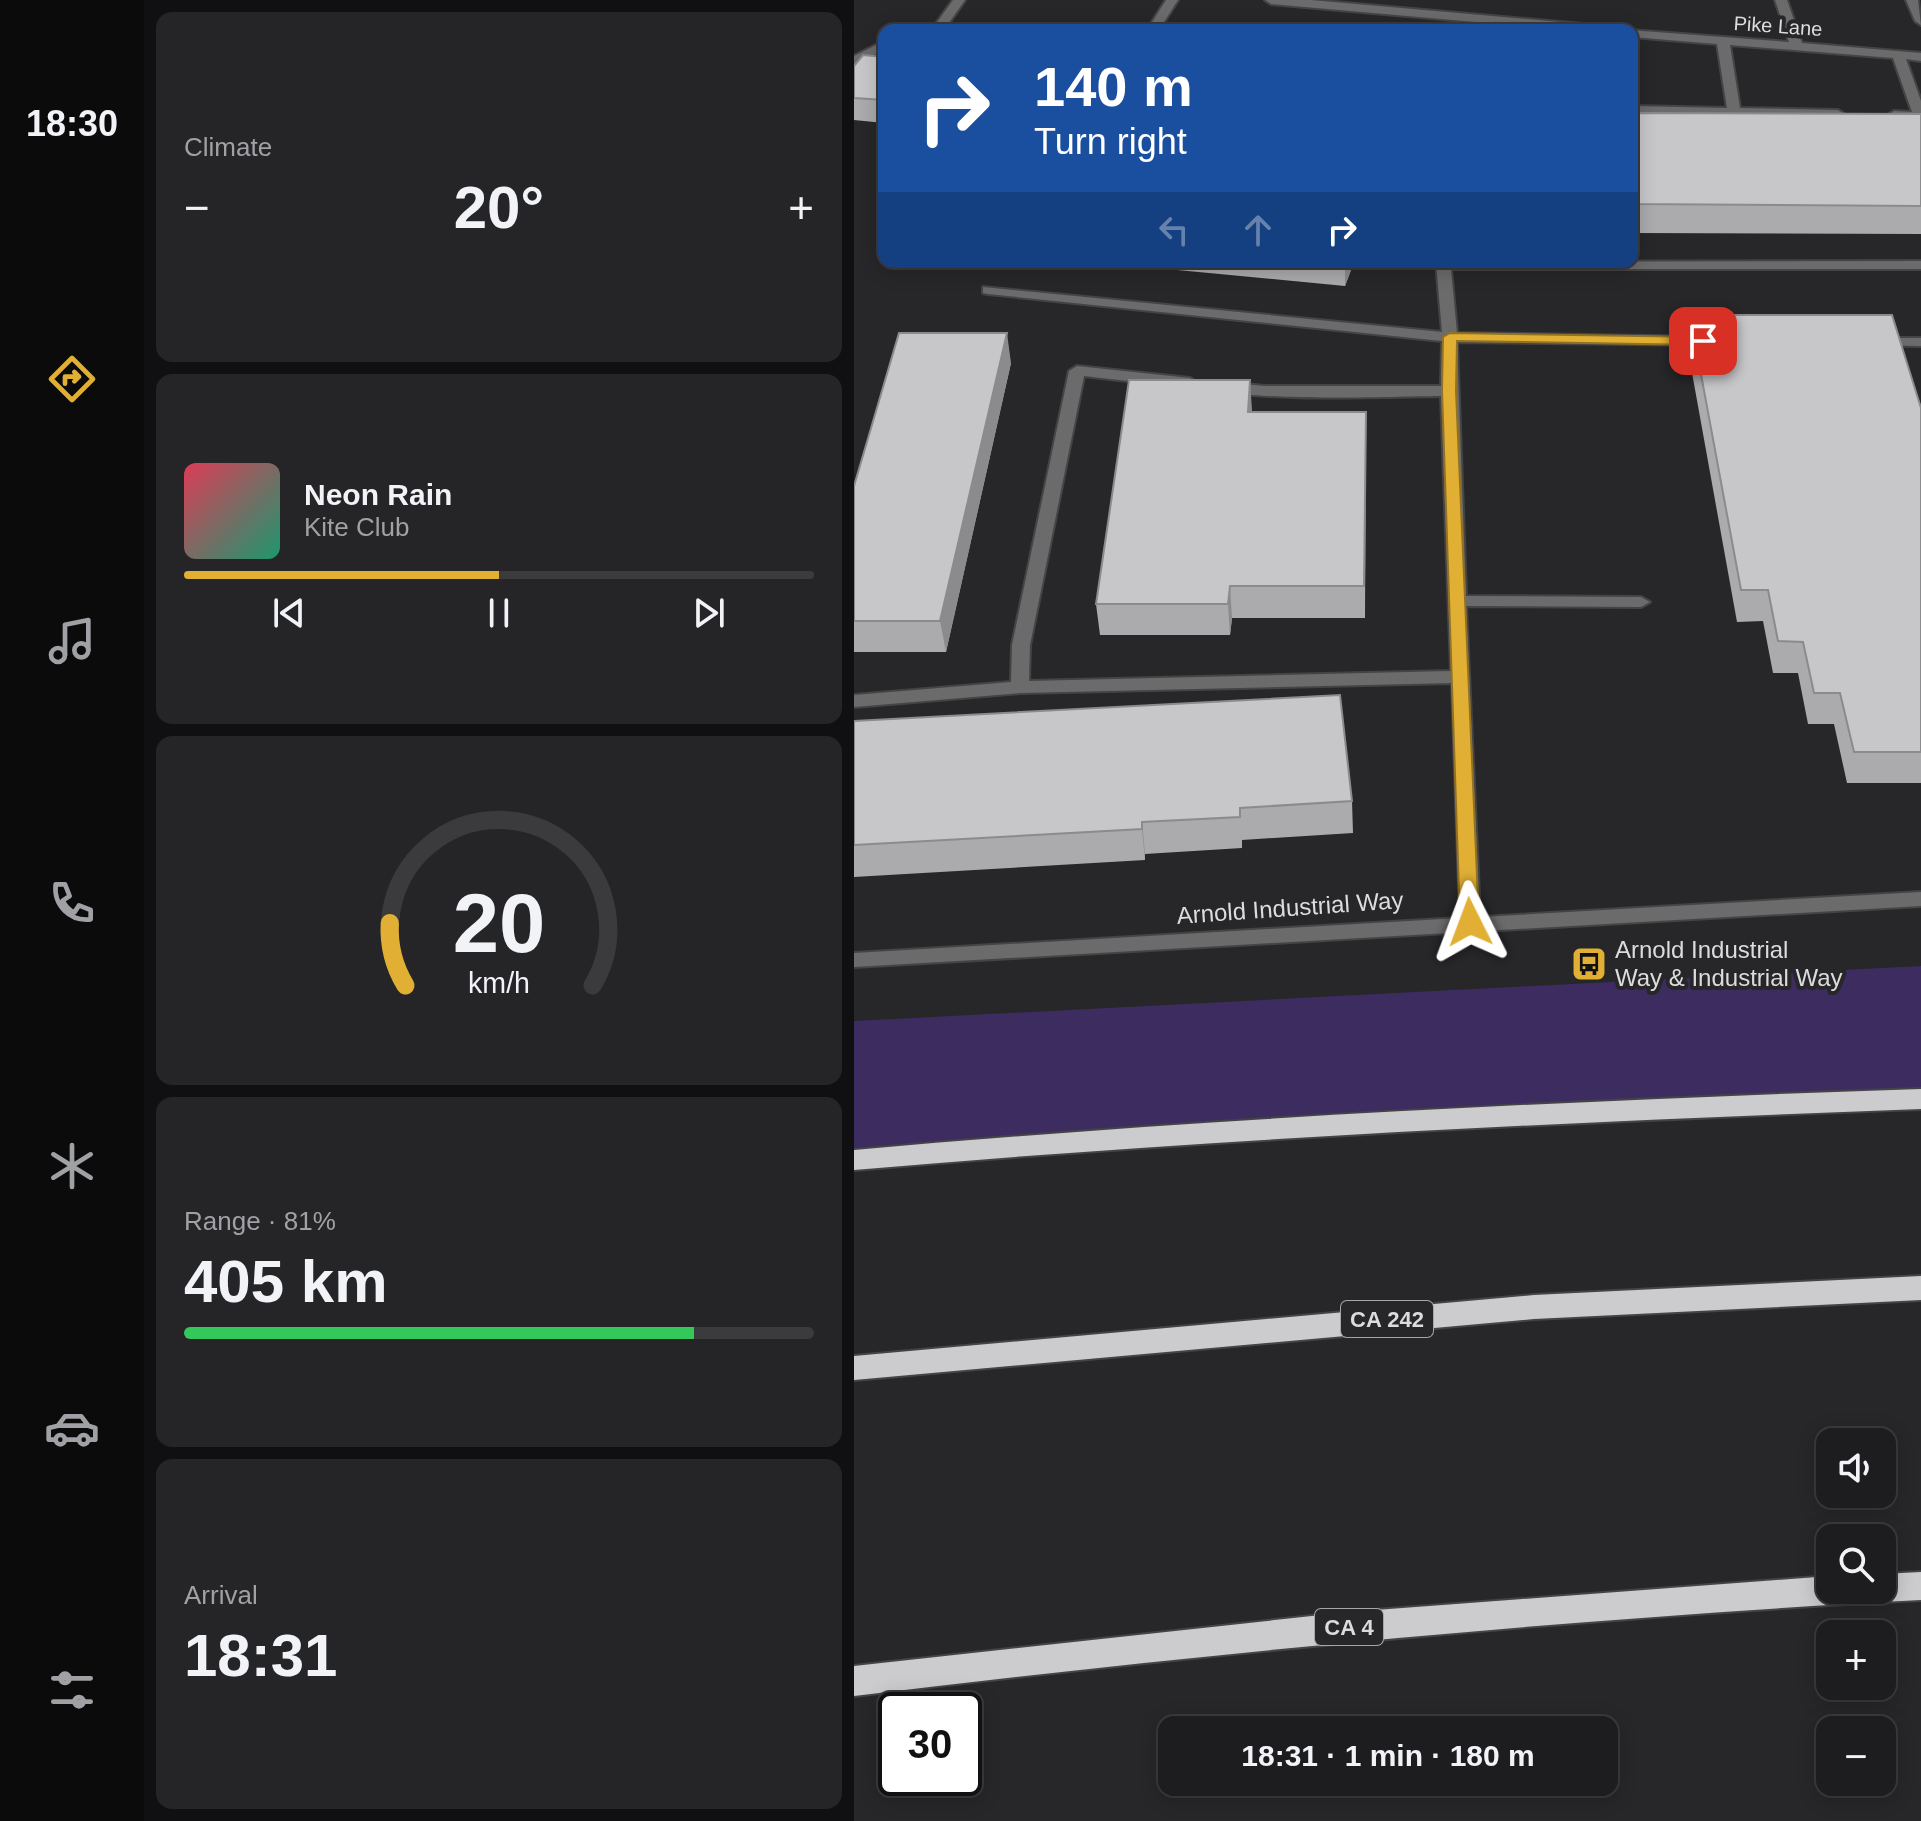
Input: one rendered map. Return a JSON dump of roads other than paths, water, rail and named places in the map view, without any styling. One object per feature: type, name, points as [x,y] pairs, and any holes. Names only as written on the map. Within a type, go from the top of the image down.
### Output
[{"type":"highway","points":[[854,1160],[986,1147],[1387,1120],[1921,1099]]},
{"type":"highway","name":"CA 242","points":[[854,1368],[1534,1307],[1921,1288]]},
{"type":"highway","points":[[1896,1587],[1921,1586]]},
{"type":"highway","name":"CA 4","points":[[854,1681],[1112,1649],[1612,1602],[1816,1592]]},
{"type":"street","points":[[937,24],[959,0]]},
{"type":"street","points":[[1157,24],[1172,0]]},
{"type":"street","points":[[1271,0],[1433,7],[1560,24]]},
{"type":"street","points":[[1781,0],[1797,47]]},
{"type":"street","points":[[1912,0],[1920,16]]},
{"type":"street","name":"Pike Lane","points":[[1638,34],[1921,57]]},
{"type":"street","points":[[1723,42],[1734,112]]},
{"type":"street","points":[[854,61],[878,48]]},
{"type":"street","points":[[1873,115],[1920,116],[1918,103],[1898,55]]},
{"type":"street","points":[[1638,110],[1858,115]]},
{"type":"street","points":[[1638,264],[1921,265]]},
{"type":"street","points":[[1443,268],[1450,337],[1449,391],[1470,922]]},
{"type":"street","points":[[988,290],[1450,337],[1734,341]]},
{"type":"street","points":[[1859,342],[1921,342]]},
{"type":"street","points":[[1020,687],[1021,645],[1077,371],[1264,391],[1449,391]]},
{"type":"street","points":[[1299,413],[1300,390]]},
{"type":"street","points":[[1457,601],[1641,602]]},
{"type":"street","points":[[854,701],[1020,687],[1459,677]]},
{"type":"street","name":"Arnold Industrial Way","points":[[854,960],[1470,922],[1921,899]]},
{"type":"place","name":"Arnold Industrial Way & Industrial Way","points":[[1589,964]]}]
